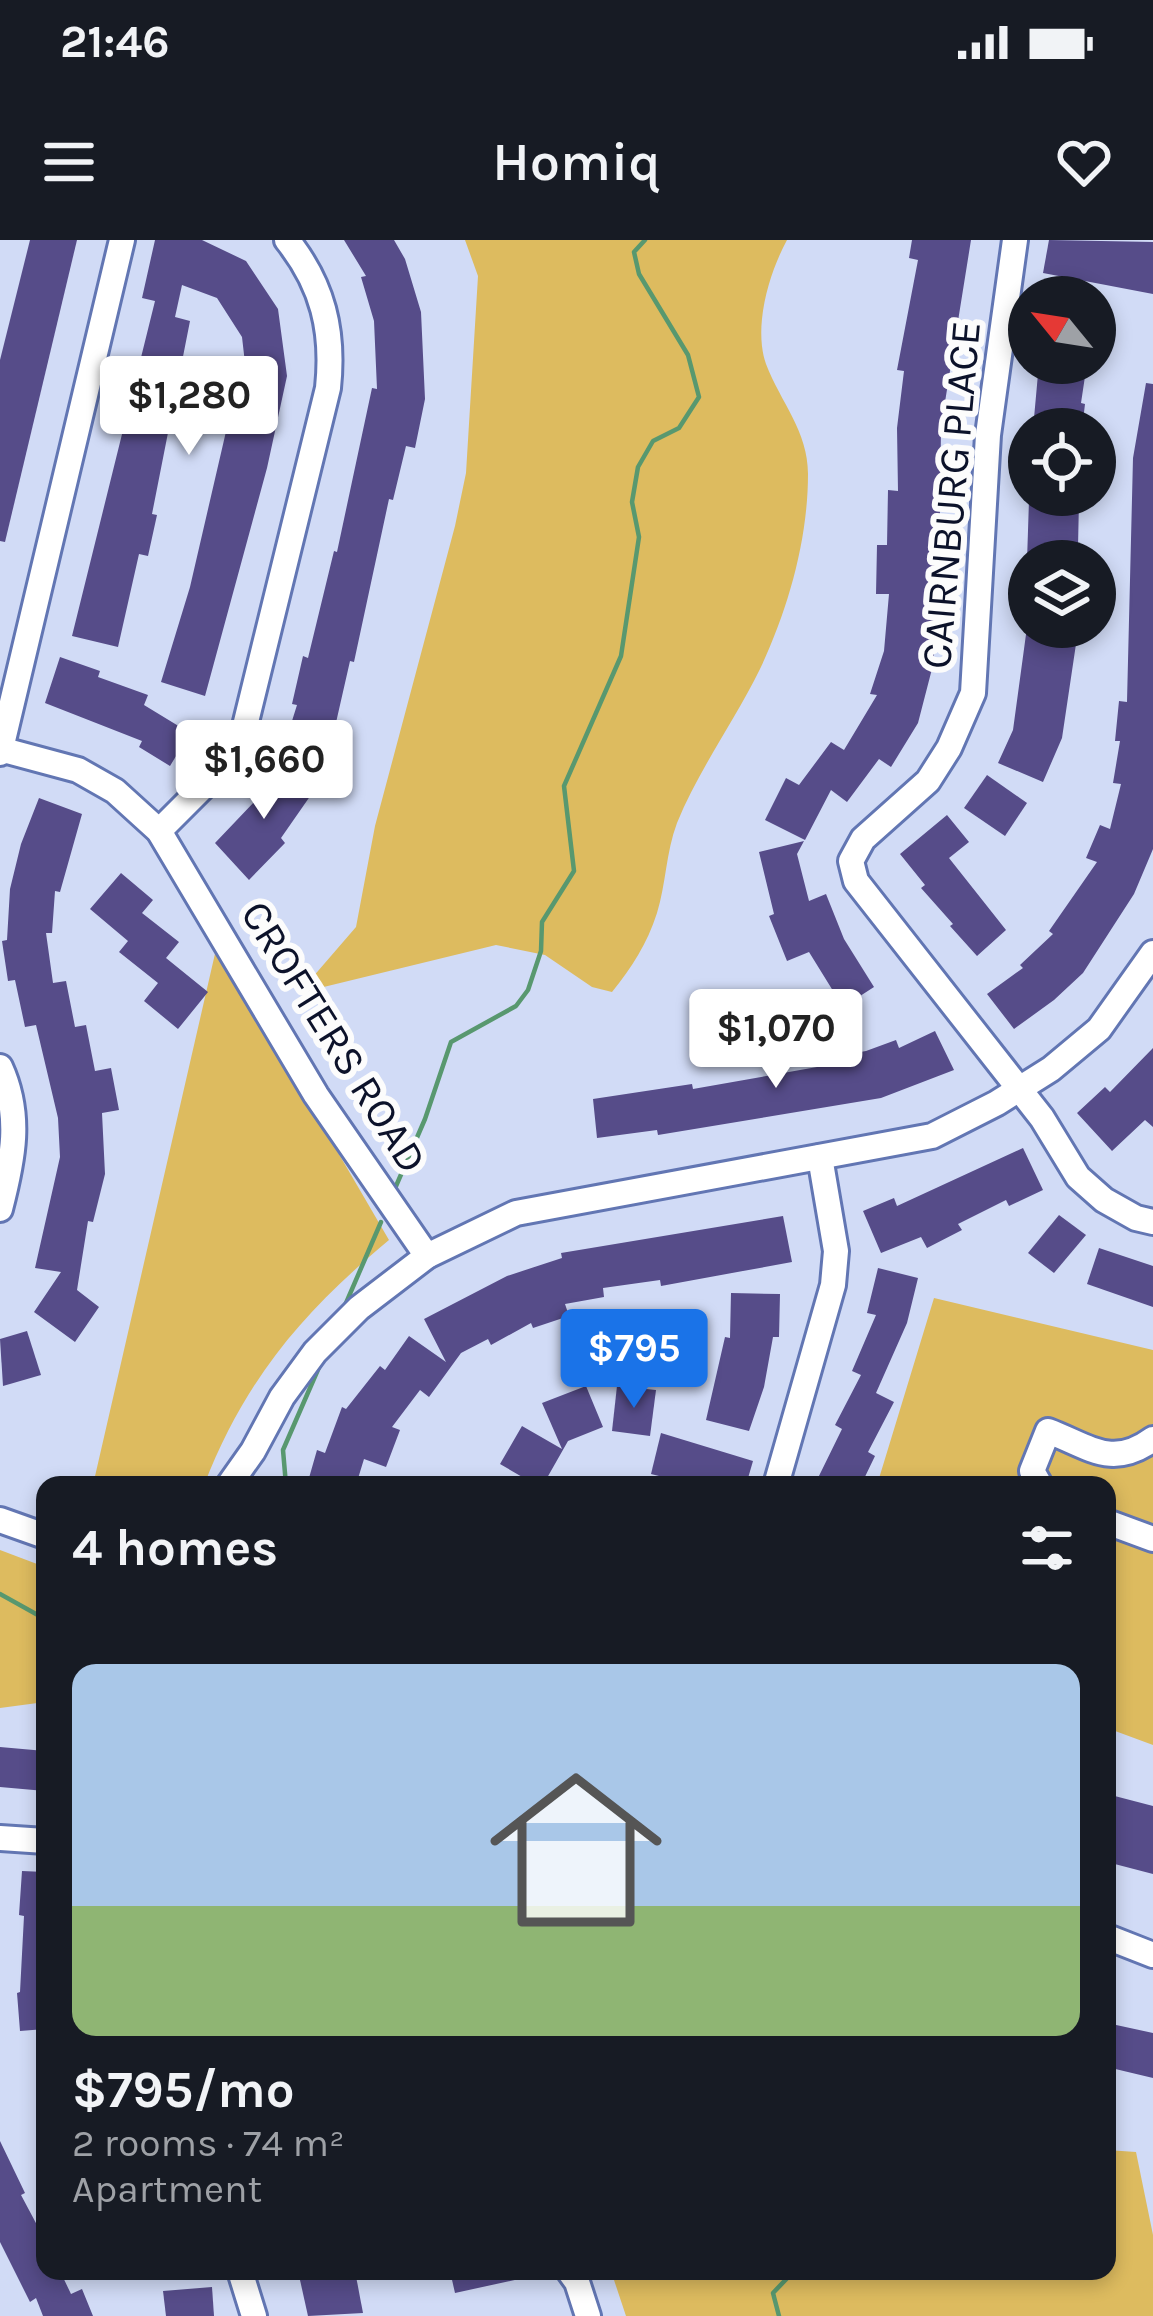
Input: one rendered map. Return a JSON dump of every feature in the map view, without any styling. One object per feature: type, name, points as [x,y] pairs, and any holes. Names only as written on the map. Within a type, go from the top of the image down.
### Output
[{"type":"street","points":[[0,751],[122,240]]},
{"type":"street","points":[[160,830],[225,765],[244,730],[328,388],[332,354],[321,296],[287,240]]},
{"type":"street","name":"CAIRNBURG PLACE","points":[[1015,240],[988,435],[973,693],[928,782],[863,838],[851,861],[856,881],[1018,1090]]},
{"type":"street","name":"CROFTERS ROAD","points":[[0,751],[78,770],[115,791],[160,830],[316,1095],[427,1256]]},
{"type":"street","points":[[235,1476],[315,1352],[359,1308],[427,1256],[516,1214],[932,1136],[1051,1069],[1099,1028],[1153,953]]},
{"type":"street","points":[[0,1067],[15,1117],[11,1165],[0,1209]]},
{"type":"street","points":[[1018,1090],[1078,1177],[1104,1200],[1153,1222]]},
{"type":"street","points":[[779,1476],[833,1285],[836,1251],[820,1157]]},
{"type":"street","points":[[1034,1476],[1048,1431],[1118,1457],[1153,1439]]},
{"type":"street","points":[[252,1476],[253,1451]]},
{"type":"street","points":[[0,1520],[36,1533]]},
{"type":"street","points":[[1116,1526],[1153,1540]]},
{"type":"street","points":[[0,1838],[36,1840]]},
{"type":"street","points":[[1116,1941],[1153,1955]]},
{"type":"street","points":[[243,2280],[254,2316]]},
{"type":"street","points":[[576,2280],[588,2316]]},
{"type":"shaded area","points":[[465,240],[787,240],[769,284],[761,334],[766,364],[799,431],[807,459],[800,549],[760,669],[677,823],[649,935],[612,992],[592,987],[545,955],[496,945],[299,993],[356,927],[375,826],[455,526],[466,473],[478,276]]},
{"type":"shaded area","points":[[217,945],[389,1240],[329,1294],[280,1350],[238,1412],[208,1476],[95,1476]]},
{"type":"shaded area","points":[[934,1298],[1153,1350],[1153,1745],[1116,1731],[1116,1476],[880,1476]]},
{"type":"shaded area","points":[[0,1550],[36,1564],[36,1703],[0,1708]]},
{"type":"shaded area","points":[[1116,2151],[1136,2152],[1153,2235],[1153,2316],[626,2316],[614,2280],[1116,2280]]},
{"type":"building","points":[[30,240],[77,240],[5,542],[0,541],[0,360]]},
{"type":"building","points":[[155,240],[202,240],[246,261],[278,309],[287,376],[205,696],[161,682],[190,587],[240,371],[246,372],[242,337],[217,298],[182,285],[175,317],[190,321],[148,556],[139,554],[118,647],[72,636],[155,301],[142,298]]},
{"type":"building","points":[[344,240],[394,240],[405,259],[421,312],[425,399],[415,448],[406,446],[393,500],[389,499],[335,727],[341,728],[327,771],[281,756],[297,705],[292,704],[303,656],[308,658],[337,552],[372,388],[377,389],[374,321],[361,277],[366,276]]},
{"type":"building","points":[[912,240],[971,240],[941,427],[933,665],[918,723],[891,767],[879,759],[847,802],[831,790],[805,840],[765,820],[786,778],[799,785],[831,742],[844,750],[877,695],[870,694],[884,651],[889,594],[876,594],[877,545],[887,545],[888,490],[898,491],[897,428],[904,371],[897,370],[918,260],[909,258]]},
{"type":"building","points":[[1049,240],[1153,242],[1153,294],[1116,287],[1116,276],[1043,273]]},
{"type":"building","points":[[1146,383],[1153,384],[1153,849],[1134,894],[1083,973],[1014,1029],[987,994],[1023,968],[1020,965],[1053,934],[1049,931],[1097,862],[1086,858],[1100,825],[1110,829],[1121,784],[1113,783],[1120,741],[1115,741],[1119,701],[1127,702],[1133,458]]},
{"type":"building","points":[[1037,384],[1084,384],[1085,408],[1035,408]]},
{"type":"building","points":[[1028,516],[1079,516],[1078,540],[1028,540]]},
{"type":"building","points":[[1024,648],[1075,648],[1062,738],[1043,782],[998,763],[1013,730]]},
{"type":"building","points":[[60,657],[148,695],[144,705],[190,733],[170,766],[139,747],[142,741],[45,703]]},
{"type":"building","points":[[274,764],[313,792],[281,838],[285,843],[249,880],[215,843],[255,801],[250,798]]},
{"type":"building","points":[[987,775],[1027,803],[1005,836],[964,808]]},
{"type":"building","points":[[39,798],[82,814],[60,892],[55,891],[52,933],[46,933],[53,983],[66,981],[75,1027],[86,1025],[95,1071],[111,1068],[119,1110],[102,1113],[105,1174],[93,1222],[88,1221],[77,1290],[99,1307],[75,1342],[34,1312],[61,1272],[35,1268],[60,1157],[58,1118],[36,1025],[25,1027],[15,980],[8,981],[2,941],[7,940],[10,889],[21,844]]},
{"type":"building","points":[[947,815],[969,842],[949,858],[1006,930],[977,956],[921,888],[925,885],[900,854]]},
{"type":"building","points":[[804,841],[797,854],[809,901],[826,894],[844,939],[874,987],[843,1007],[809,952],[787,961],[769,916],[774,914],[759,852]]},
{"type":"building","points":[[121,873],[153,900],[142,913],[179,942],[166,958],[208,992],[178,1029],[144,1001],[158,983],[119,952],[128,941],[90,909]]},
{"type":"building","points":[[935,1031],[954,1070],[881,1098],[658,1135],[657,1130],[597,1138],[593,1099],[692,1084],[693,1089],[817,1067],[815,1060],[896,1040],[899,1048]]},
{"type":"building","points":[[1153,1048],[1153,1127],[1145,1120],[1112,1151],[1077,1113],[1105,1087],[1110,1092]]},
{"type":"building","points":[[1023,1148],[1043,1190],[1009,1206],[1006,1200],[958,1224],[962,1230],[927,1248],[921,1237],[881,1253],[863,1211],[894,1198],[897,1206]]},
{"type":"building","points":[[1059,1215],[1086,1235],[1054,1273],[1028,1253]]},
{"type":"building","points":[[783,1216],[792,1262],[661,1286],[660,1280],[603,1288],[604,1297],[565,1304],[569,1316],[533,1328],[531,1323],[491,1345],[488,1339],[461,1353],[429,1397],[420,1390],[392,1427],[400,1430],[386,1467],[364,1459],[359,1476],[310,1476],[317,1450],[325,1453],[342,1407],[346,1409],[380,1366],[385,1370],[409,1336],[446,1362],[424,1319],[507,1276],[562,1258],[561,1253]]},
{"type":"building","points":[[1099,1248],[1153,1266],[1153,1307],[1087,1284]]},
{"type":"building","points":[[878,1268],[918,1278],[907,1323],[876,1393],[894,1402],[868,1452],[875,1456],[865,1476],[819,1476],[842,1429],[835,1425],[861,1375],[852,1371],[876,1315],[867,1313]]},
{"type":"building","points":[[731,1293],[780,1294],[779,1337],[773,1337],[764,1387],[749,1431],[706,1420],[725,1337],[730,1338]]},
{"type":"building","points":[[27,1331],[41,1375],[3,1386],[0,1339]]},
{"type":"building","points":[[586,1386],[603,1427],[568,1441],[548,1476],[521,1476],[500,1464],[522,1426],[562,1449],[542,1403]]},
{"type":"building","points":[[617,1386],[656,1390],[650,1436],[612,1431]]},
{"type":"building","points":[[661,1433],[753,1461],[749,1476],[651,1474]]},
{"type":"building","points":[[0,1747],[36,1750],[36,1790],[0,1787]]},
{"type":"building","points":[[1116,1796],[1153,1806],[1153,1874],[1116,1864]]},
{"type":"building","points":[[22,1871],[36,1872],[36,2030],[20,2031],[17,1993],[24,1916],[19,1915]]},
{"type":"building","points":[[1116,2025],[1153,2033],[1153,2078],[1116,2069]]},
{"type":"building","points":[[0,2141],[36,2223],[36,2280],[64,2280],[71,2294],[82,2289],[93,2316],[43,2316],[36,2298],[30,2302],[0,2242]]},
{"type":"building","points":[[300,2280],[357,2280],[363,2313],[308,2316]]},
{"type":"building","points":[[452,2280],[514,2280],[455,2293]]},
{"type":"building","points":[[212,2287],[214,2316],[166,2316],[163,2291]]},
{"type":"waterway","points":[[393,1193],[451,1042],[516,1006],[528,990],[541,951],[542,922],[574,871],[564,786],[621,656],[639,537],[632,502],[638,467],[653,441],[679,428],[699,397],[688,355],[639,274],[634,252],[645,240]]},
{"type":"waterway","points":[[343,1310],[381,1222]]},
{"type":"waterway","points":[[285,1476],[283,1450],[320,1365]]},
{"type":"waterway","points":[[0,1594],[36,1614]]},
{"type":"waterway","points":[[779,2316],[773,2293],[785,2280]]}]
